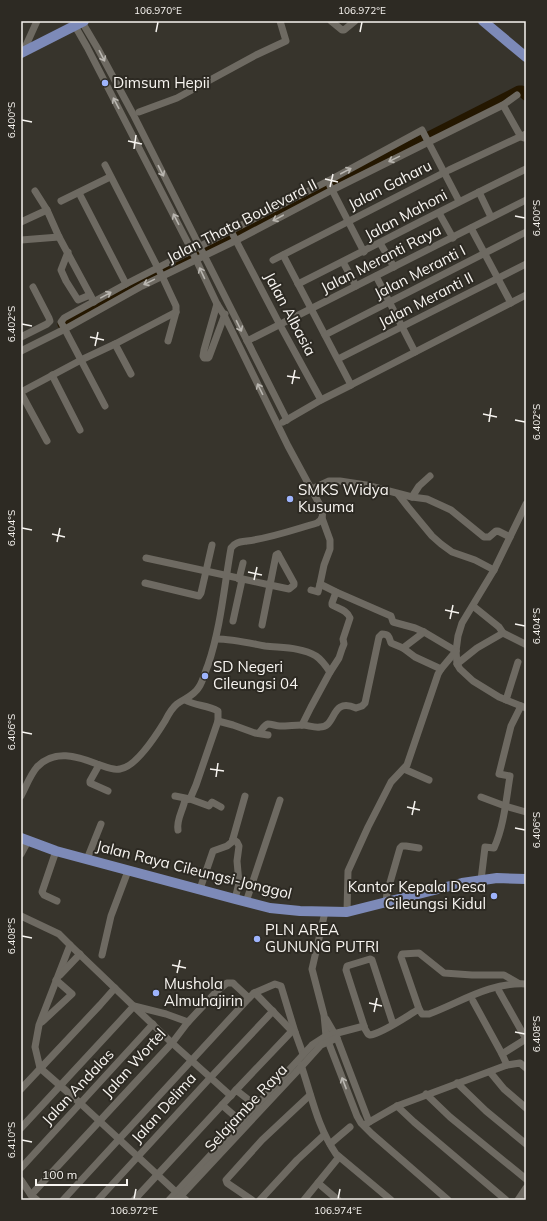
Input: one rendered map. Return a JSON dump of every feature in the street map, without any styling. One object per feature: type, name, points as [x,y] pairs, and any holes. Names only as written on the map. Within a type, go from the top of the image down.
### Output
[{"type":"main road","points":[[483,21],[526,57]]},
{"type":"main road","points":[[22,53],[80,23]]},
{"type":"main road","name":"Jalan Raya Cileungsi-Jonggol","points":[[24,839],[128,871],[246,902],[270,908],[300,911],[347,912],[462,883],[497,878],[526,879]]},
{"type":"street","points":[[22,53],[36,21]]},
{"type":"street","points":[[139,112],[176,98],[256,55],[286,41],[280,21]]},
{"type":"street","points":[[331,21],[342,30],[355,21]]},
{"type":"street","points":[[80,23],[98,49],[133,114],[287,420]]},
{"type":"street","points":[[80,23],[88,47],[194,255],[277,424],[322,509],[322,518],[330,540],[330,549],[324,565],[318,592],[311,590]]},
{"type":"street","name":"Jalan Thata Boulevard II","points":[[65,329],[61,322],[64,318],[126,284],[160,272],[426,136],[503,105],[518,95]]},
{"type":"street","points":[[503,105],[524,136]]},
{"type":"street","points":[[426,136],[459,202]]},
{"type":"street","name":"Jalan Thata Boulevard II","points":[[21,351],[65,329],[160,272],[426,136]]},
{"type":"street","name":"Jalan Gaharu","points":[[273,260],[444,172],[524,136]]},
{"type":"street","points":[[105,165],[110,178],[160,272],[176,306],[176,312],[168,340]]},
{"type":"street","name":"Jalan Mahoni","points":[[298,284],[526,169]]},
{"type":"street","points":[[61,201],[110,178]]},
{"type":"street","points":[[330,186],[364,252]]},
{"type":"street","points":[[35,191],[47,210],[59,237],[94,302]]},
{"type":"street","points":[[479,192],[491,218]]},
{"type":"street","points":[[79,193],[126,284]]},
{"type":"street","name":"Jalan Meranti Raya","points":[[247,341],[526,200]]},
{"type":"street","points":[[21,222],[47,210]]},
{"type":"street","points":[[439,212],[453,238]]},
{"type":"street","points":[[471,228],[511,303]]},
{"type":"street","name":"Jalan Meranti I","points":[[325,335],[526,232]]},
{"type":"street","name":"Jalan Albasia","points":[[233,235],[321,400]]},
{"type":"street","points":[[21,240],[59,237]]},
{"type":"street","points":[[380,243],[394,267]]},
{"type":"street","points":[[68,252],[61,270],[66,281],[78,300],[90,295]]},
{"type":"street","points":[[284,255],[351,385]]},
{"type":"street","points":[[343,262],[356,286]]},
{"type":"street","name":"Jalan Meranti II","points":[[338,359],[526,264]]},
{"type":"street","points":[[376,276],[415,352]]},
{"type":"street","points":[[21,337],[50,321],[33,287]]},
{"type":"street","points":[[277,424],[526,295]]},
{"type":"street","points":[[217,304],[204,350],[204,358],[209,357],[224,316],[230,308]]},
{"type":"street","points":[[47,441],[21,393],[80,360],[115,344],[176,312]]},
{"type":"street","points":[[65,329],[105,406]]},
{"type":"street","points":[[115,344],[131,374]]},
{"type":"street","points":[[52,375],[80,430]]},
{"type":"street","points":[[412,497],[430,476]]},
{"type":"street","points":[[312,489],[325,482],[334,480],[366,485],[398,494],[427,499],[451,510],[484,537],[489,537],[496,531],[510,537]]},
{"type":"street","points":[[398,494],[432,536],[441,544],[452,552],[475,560],[494,570]]},
{"type":"street","points":[[481,880],[485,847],[494,848],[505,806],[510,776],[499,774],[511,726],[524,707],[499,697],[473,681],[460,669],[457,664],[456,651],[462,622],[494,570],[526,504]]},
{"type":"street","points":[[21,796],[37,767],[55,756],[67,755],[87,760],[107,768],[120,770],[134,762],[154,738],[169,713],[177,704],[196,692],[199,688],[216,639],[231,548],[233,545],[236,543],[283,534],[317,523],[322,518]]},
{"type":"street","points":[[144,583],[199,596],[202,593],[212,545]]},
{"type":"street","points":[[146,558],[207,572],[226,576],[241,579],[270,585],[289,589],[294,585],[294,582],[277,554],[276,554],[270,585],[262,625]]},
{"type":"street","points":[[234,621],[243,563]]},
{"type":"street","points":[[320,584],[391,616],[393,622],[424,632],[456,651]]},
{"type":"street","points":[[302,725],[339,658],[344,644],[350,618],[346,612],[332,605],[336,592]]},
{"type":"street","points":[[473,606],[499,627],[503,633],[526,644]]},
{"type":"street","points":[[403,648],[424,632]]},
{"type":"street","points":[[457,664],[476,648],[503,633]]},
{"type":"street","points":[[259,733],[265,725],[269,724],[282,726],[302,725],[324,727],[328,725],[337,709],[341,706],[356,708],[362,706],[365,703],[380,635],[382,634],[387,635],[390,638],[391,643],[403,648],[415,657],[441,669]]},
{"type":"street","points":[[216,639],[228,639],[305,651],[321,659],[330,672]]},
{"type":"street","points":[[347,912],[348,871],[391,782],[407,765],[441,669],[456,651]]},
{"type":"street","points":[[506,700],[518,662]]},
{"type":"street","points":[[495,705],[499,697]]},
{"type":"street","points":[[178,830],[177,826],[185,800],[190,799],[196,785],[218,721],[218,711],[210,707],[197,705],[185,700]]},
{"type":"street","points":[[218,721],[255,733],[268,735]]},
{"type":"street","points":[[99,764],[90,783],[108,791]]},
{"type":"street","points":[[404,769],[429,780]]},
{"type":"street","points":[[175,796],[190,799],[208,806],[212,802],[221,807]]},
{"type":"street","points":[[200,889],[213,851],[231,844],[245,796]]},
{"type":"street","points":[[481,797],[526,812]]},
{"type":"street","points":[[246,902],[280,800]]},
{"type":"street","points":[[87,859],[101,824]]},
{"type":"street","points":[[21,854],[24,839]]},
{"type":"street","points":[[233,839],[239,846],[239,883],[235,899]]},
{"type":"street","points":[[386,902],[387,893],[400,848],[402,846],[420,848]]},
{"type":"street","points":[[56,850],[42,892],[44,895],[57,901]]},
{"type":"street","points":[[102,955],[111,916],[128,871]]},
{"type":"street","points":[[325,912],[312,969],[324,1015],[327,1039],[364,1121],[372,1134],[448,1200]]},
{"type":"street","points":[[21,916],[59,934],[172,1043],[231,1096]]},
{"type":"street","points":[[70,945],[39,1025],[35,1046],[40,1068],[158,1174],[180,1197]]},
{"type":"street","points":[[518,983],[504,974],[472,975],[444,973],[420,953],[402,954],[401,957],[414,998],[422,1014],[429,1014],[483,990],[518,983],[526,984]]},
{"type":"street","points":[[56,979],[80,954]]},
{"type":"street","points":[[393,1024],[373,961],[370,959],[347,966],[346,968],[364,1026],[368,1034],[372,1035],[393,1024],[419,1009]]},
{"type":"street","points":[[39,1025],[72,994],[56,979]]},
{"type":"street","name":"Jalan Wortel","points":[[31,1195],[172,1043],[188,1022],[217,991],[227,983],[232,983],[273,1011],[293,1032],[301,1057],[301,1067],[324,1135],[335,1151],[391,1200]]},
{"type":"street","points":[[63,1200],[251,996],[275,984],[281,986],[293,1032],[236,1090],[134,1200]]},
{"type":"street","points":[[21,1089],[115,988]]},
{"type":"street","points":[[364,1121],[426,1094],[490,1072],[526,1039],[499,991]]},
{"type":"street","points":[[473,1001],[505,1059],[520,1063],[526,1068]]},
{"type":"street","points":[[134,1006],[166,1014],[188,1022]]},
{"type":"street","points":[[22,1126],[134,1006]]},
{"type":"street","name":"Jalan Delima","points":[[98,1200],[137,1156],[273,1011]]},
{"type":"street","points":[[324,1015],[335,1036],[364,1121]]},
{"type":"street","name":"Jalan Andalas","points":[[21,1168],[153,1024]]},
{"type":"street","name":"Selajambe Raya","points":[[169,1200],[180,1197],[259,1107],[301,1067],[317,1048],[327,1039],[364,1026]]},
{"type":"street","points":[[236,1090],[259,1107],[312,1045],[327,1039]]},
{"type":"street","points":[[520,1063],[526,1057]]},
{"type":"street","points":[[490,1072],[504,1089],[526,1108]]},
{"type":"street","points":[[457,1083],[486,1111],[526,1144]]},
{"type":"street","points":[[426,1094],[450,1117],[526,1179]]},
{"type":"street","points":[[252,1200],[226,1180],[262,1140],[310,1095]]},
{"type":"street","points":[[222,1105],[244,1124]]},
{"type":"street","points":[[397,1106],[506,1200]]},
{"type":"street","points":[[304,1200],[318,1183],[350,1127]]},
{"type":"street","points":[[260,1200],[277,1180],[324,1135]]},
{"type":"street","points":[[21,1180],[31,1195],[37,1200]]},
{"type":"street","points":[[318,1183],[338,1200]]},
{"type":"street","points":[[518,1200],[526,1188]]},
{"type":"waterway","points":[[63,324],[326,188],[519,91],[522,91],[526,95]]},
{"type":"place","name":"Dimsum Hepii","points":[[105,83]]},
{"type":"place","name":"SMKS Widya Kusuma","points":[[290,499]]},
{"type":"place","name":"SD Negeri Cileungsi 04","points":[[205,676]]},
{"type":"place","name":"Kantor Kepala Desa Cileungsi Kidul","points":[[494,896]]},
{"type":"place","name":"PLN AREA GUNUNG PUTRI","points":[[257,939]]},
{"type":"place","name":"Mushola Almuhajirin","points":[[156,993]]}]
